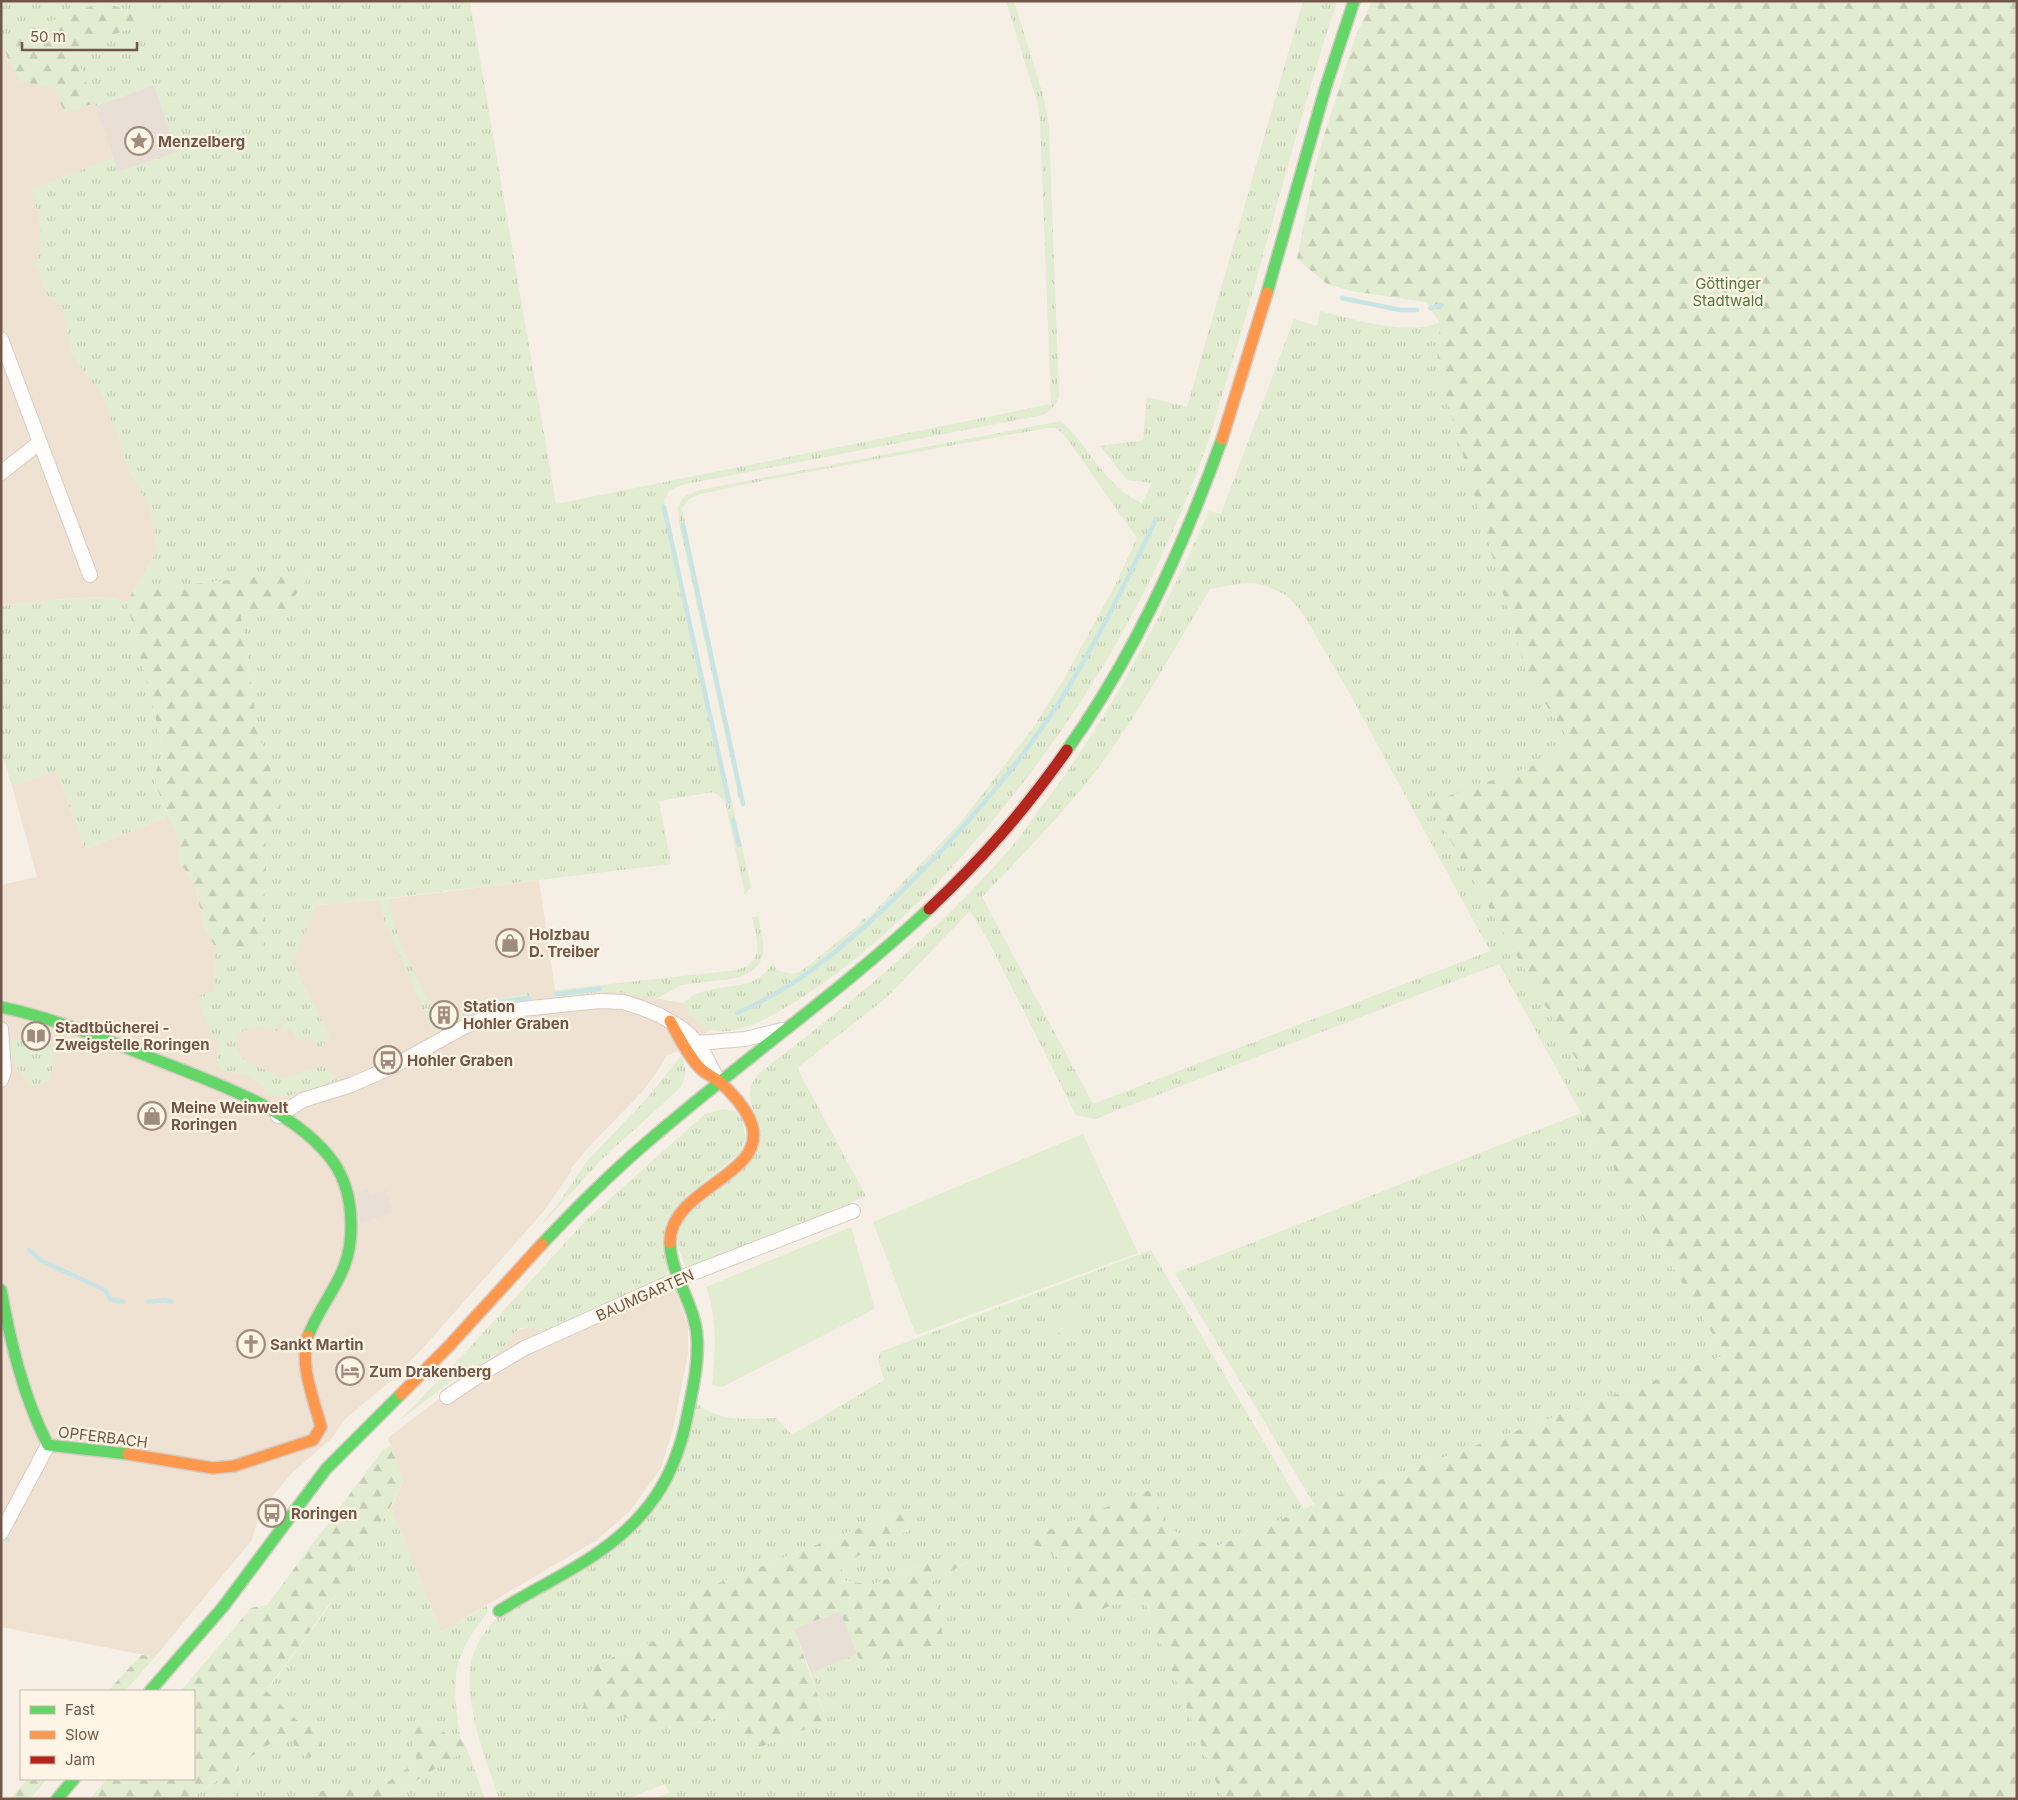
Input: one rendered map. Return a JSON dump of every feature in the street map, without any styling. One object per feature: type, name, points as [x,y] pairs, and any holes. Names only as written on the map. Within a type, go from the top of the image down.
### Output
[{"type":"main road","points":[[151,1690],[230,1598],[306,1493],[357,1436],[430,1366],[581,1204],[642,1147],[719,1082],[862,970],[955,885],[1014,820],[1054,770],[1137,635],[1176,555],[1218,450],[1267,293],[1325,90],[1354,1]]},
{"type":"main road","points":[[1,1007],[58,1021],[103,1038],[229,1089],[278,1116]]},
{"type":"main road","points":[[499,1611],[516,1599],[604,1549],[653,1502],[663,1486],[679,1451],[685,1428],[697,1350],[696,1324],[670,1242],[672,1224],[676,1216],[744,1159],[754,1139],[754,1130],[751,1121],[742,1108],[719,1082],[701,1069],[670,1021]]},
{"type":"main road","name":"OPFERBACH","points":[[1,1290],[24,1394],[48,1445],[107,1451],[213,1468],[234,1466],[313,1440],[321,1427],[308,1372],[307,1341],[314,1325],[339,1283],[347,1264],[351,1235],[350,1212],[345,1188],[334,1164],[316,1143],[278,1116]]},
{"type":"main road","points":[[57,1799],[73,1780]]},
{"type":"street","points":[[1,339],[90,575]]},
{"type":"street","points":[[1,473],[40,442]]},
{"type":"street","points":[[278,1116],[303,1100],[351,1085],[392,1066],[464,1027],[502,1013],[571,1003],[616,1001],[648,1010],[670,1021],[685,1030],[697,1043],[719,1082]]},
{"type":"street","points":[[1,1007],[1,1022]]},
{"type":"street","points":[[1,1028],[4,1071],[1,1080]]},
{"type":"street","points":[[697,1043],[745,1039],[790,1028]]},
{"type":"street","name":"BAUMGARTEN","points":[[447,1397],[525,1348],[680,1278],[853,1211]]},
{"type":"street","points":[[1,1533],[48,1445]]},
{"type":"shaded area","points":[[1,1],[94,103],[118,172],[177,152],[172,135],[231,112],[313,570],[133,591],[127,602],[105,597],[63,599],[1,606]]},
{"type":"shaded area","points":[[154,85],[178,152],[118,172],[95,106]]},
{"type":"shaded area","points":[[57,771],[85,849],[169,817],[179,841],[180,862],[195,885],[205,929],[310,920],[316,905],[379,900],[539,880],[556,997],[614,991],[683,1003],[696,1020],[711,1029],[687,1047],[666,1056],[643,1091],[571,1168],[572,1170],[544,1211],[431,1339],[399,1374],[344,1420],[331,1439],[293,1472],[266,1504],[252,1540],[155,1657],[1,1627],[1,885],[37,877],[12,786]]},
{"type":"shaded area","points":[[368,1190],[370,1195],[386,1190],[393,1212],[360,1223],[357,1193]]},
{"type":"shaded area","points":[[670,1275],[688,1326],[688,1353],[674,1425],[661,1468],[630,1511],[597,1540],[441,1632],[391,1508],[403,1482],[388,1438],[493,1357],[518,1330],[529,1327],[541,1330]]},
{"type":"shaded area","points":[[840,1611],[857,1654],[811,1673],[794,1629]]},
{"type":"green space","points":[[1,1],[470,1],[556,504],[1051,404],[1040,122],[1038,105],[1006,1],[1014,1],[1043,95],[1049,126],[1059,397],[1055,405],[1043,415],[681,485],[669,491],[664,501],[751,887],[745,894],[725,801],[714,792],[659,801],[671,864],[389,898],[401,943],[435,1015],[448,1009],[452,1017],[489,1001],[529,993],[530,1001],[487,1009],[434,1034],[384,920],[379,900],[316,905],[293,963],[330,1037],[320,1049],[315,1045],[311,1035],[297,1041],[292,1029],[281,1032],[285,1014],[283,1013],[277,1031],[257,1027],[238,1033],[236,1049],[249,1062],[284,1078],[322,1066],[339,1080],[279,1097],[269,1095],[260,1084],[248,1075],[229,1072],[216,1066],[219,1038],[212,1039],[198,996],[215,991],[214,945],[261,952],[267,854],[263,830],[268,758],[259,738],[241,616],[286,609],[313,570],[133,591],[157,549],[149,506],[129,471],[103,397],[71,354],[63,307],[49,298],[35,264],[39,255],[41,236],[32,189],[113,158],[118,172],[178,152],[154,85],[95,106],[74,50],[154,19],[102,2],[1,40]]},
{"type":"green space","points":[[1303,1],[1337,1],[1307,98],[1239,341],[1207,445],[1187,498],[1165,549],[1113,649],[1084,697],[1019,788],[963,855],[898,922],[826,981],[780,1011],[754,1024],[728,1031],[716,1031],[705,1027],[692,1016],[683,1003],[694,995],[707,990],[748,983],[757,979],[773,963],[777,970],[792,974],[800,972],[860,924],[862,920],[870,916],[961,822],[1033,728],[1065,677],[1116,583],[1137,538],[1065,436],[1056,428],[1047,428],[766,480],[700,494],[689,499],[682,508],[743,798],[739,799],[679,523],[678,507],[683,497],[699,490],[1061,421],[1108,477],[1129,496],[1142,503],[1152,483],[1127,480],[1100,446],[1143,440],[1147,397],[1187,407]]},
{"type":"green space","name":"Göttinger Stadtwald","points":[[1372,1],[2017,1],[2017,1799],[1223,1799],[1145,1603],[1143,1592],[1070,1623],[1071,1564],[1024,1540],[1152,1489],[1166,1528],[1215,1547],[1304,1510],[1314,1504],[1725,1355],[1581,1113],[1600,1101],[1429,803],[1576,750],[1527,676],[1437,365],[1440,323],[1426,302],[1351,291],[1327,284],[1297,259],[1317,158],[1356,35]]},
{"type":"green space","name":"Göttinger Stadtwald","points":[[2017,1],[2017,1799],[1742,1358],[1594,1105],[1581,1113],[1499,964],[1095,1119],[1076,1115],[989,942],[970,911],[886,998],[797,1068],[866,1196],[697,1267],[685,1266],[679,1250],[678,1234],[684,1217],[738,1173],[757,1121],[750,1096],[751,1085],[754,1079],[889,969],[950,913],[1016,842],[1088,740],[1133,666],[1209,511],[1221,514],[1294,319],[1317,326],[1320,311],[1363,322],[1393,327],[1422,327],[1439,323]],"holes":[[[1439,349],[1469,473],[1437,365]],[[1254,583],[1284,594],[1300,609],[1346,687],[1490,951],[1093,1104],[982,897],[1057,818],[1099,767],[1143,702],[1210,589]]]},
{"type":"green space","points":[[102,2],[155,19],[74,50],[94,103],[65,114],[55,89],[20,81],[11,66],[1,40]]},
{"type":"green space","points":[[313,570],[286,609],[241,616],[259,738],[268,758],[280,816],[263,830],[267,854],[261,952],[214,945],[205,929],[195,885],[180,862],[179,841],[156,786],[156,771],[164,752],[127,602],[133,591]]},
{"type":"green space","points":[[105,597],[127,602],[164,752],[156,771],[163,805],[169,817],[85,849],[57,771],[12,786],[1,751],[1,606],[63,599]]},
{"type":"green space","points":[[758,916],[763,945],[761,961],[748,973],[737,978],[681,985],[653,999],[614,991],[556,997],[555,990],[737,970],[746,966],[756,955],[757,942],[752,917]]},
{"type":"green space","points":[[11,1039],[57,1047],[50,1081],[31,1087],[11,1059]]},
{"type":"green space","points":[[681,1056],[685,1072],[680,1088],[602,1159],[543,1224],[588,1160],[648,1097]]},
{"type":"green space","points":[[723,1109],[734,1111],[742,1119],[746,1139],[739,1154],[686,1196],[668,1270],[664,1279],[548,1331],[529,1327],[518,1329],[501,1350],[479,1366],[473,1365],[400,1420],[461,1357],[587,1219],[705,1114]]},
{"type":"green space","points":[[1581,1113],[1725,1355],[1314,1504],[1175,1273]]},
{"type":"green space","points":[[1083,1134],[1138,1253],[916,1335],[873,1222]]},
{"type":"green space","points":[[851,1227],[875,1309],[722,1387],[712,1385],[715,1348],[714,1323],[706,1287]]},
{"type":"green space","points":[[1151,1250],[1304,1510],[1215,1547],[1166,1528],[1151,1490],[1024,1540],[1071,1564],[1143,1592],[1145,1603],[1223,1799],[653,1799],[669,1793],[665,1784],[627,1799],[499,1799],[478,1735],[471,1701],[470,1685],[470,1669],[474,1652],[482,1636],[492,1623],[504,1610],[645,1517],[693,1399],[702,1407],[721,1416],[742,1419],[776,1418],[792,1435],[884,1380],[878,1360],[880,1352]],"holes":[[[903,1511],[909,1530],[842,1564],[842,1580],[872,1585],[933,1560],[970,1561],[932,1582],[862,1666],[857,1654],[811,1673],[827,1721],[750,1751],[737,1714],[679,1727],[646,1728],[623,1716],[601,1710],[581,1713],[593,1665],[690,1627],[680,1598]]]},
{"type":"green space","points":[[1079,1304],[1086,1323],[1051,1336],[1044,1316]]},
{"type":"green space","points":[[392,1445],[403,1482],[389,1510],[357,1563],[266,1691],[299,1722],[314,1725],[324,1751],[308,1758],[284,1734],[239,1765],[238,1799],[216,1799],[218,1779],[191,1799],[90,1799],[106,1780],[195,1780],[195,1690],[182,1690],[251,1608],[267,1605],[382,1451]]},
{"type":"green space","points":[[391,1508],[441,1632],[486,1606],[489,1611],[467,1642],[457,1670],[455,1684],[460,1737],[452,1738],[434,1725],[410,1729],[417,1761],[375,1791],[332,1786],[310,1797],[311,1799],[238,1799],[239,1765],[284,1734],[308,1758],[299,1722],[266,1692],[325,1612]]},
{"type":"green space","points":[[903,1511],[910,1530],[842,1564],[842,1580],[872,1585],[933,1560],[971,1560],[932,1582],[944,1642],[862,1667],[840,1611],[794,1629],[827,1721],[750,1751],[737,1714],[679,1727],[645,1728],[623,1716],[601,1710],[581,1714],[593,1665],[690,1627],[680,1598]]},
{"type":"green space","points":[[141,1655],[155,1657],[126,1690],[109,1690]]},
{"type":"green space","points":[[434,1725],[452,1738],[460,1737],[467,1749],[387,1799],[311,1799],[310,1797],[332,1786],[375,1791],[417,1761],[409,1729]]},
{"type":"green space","points":[[467,1749],[485,1799],[387,1799]]},
{"type":"green space","points":[[219,1779],[216,1799],[191,1799]]},
{"type":"green space","points":[[27,1780],[46,1780],[30,1799],[10,1799]]},
{"type":"waterway","points":[[1342,298],[1400,310],[1417,310]]},
{"type":"waterway","points":[[1430,308],[1442,305]]},
{"type":"waterway","points":[[664,507],[729,802]]},
{"type":"waterway","points":[[737,1013],[781,991],[840,948],[894,899],[963,827],[1026,751],[1063,696],[1112,609],[1156,519]]},
{"type":"waterway","points":[[683,525],[743,804]]},
{"type":"waterway","points":[[733,820],[739,845]]},
{"type":"waterway","points":[[556,994],[600,989]]},
{"type":"waterway","points":[[465,1015],[500,1002],[529,998]]},
{"type":"waterway","points":[[443,1028],[454,1020]]},
{"type":"waterway","points":[[29,1250],[42,1261],[105,1290],[110,1299],[123,1302]]},
{"type":"waterway","points":[[148,1302],[165,1300],[171,1302]]},
{"type":"traffic: fast","points":[[1267,293],[1325,89],[1354,1]]},
{"type":"traffic: fast","points":[[1067,750],[1114,677],[1155,600],[1191,520],[1222,439]]},
{"type":"traffic: fast","points":[[542,1244],[592,1192],[645,1144],[860,970],[929,909]]},
{"type":"traffic: fast","points":[[1,1007],[77,1029],[226,1087],[275,1112],[298,1127],[317,1144],[334,1163],[342,1177],[349,1200],[351,1225],[347,1258],[342,1271],[308,1336]]},
{"type":"traffic: fast","points":[[499,1611],[579,1565],[610,1544],[643,1513],[667,1477],[683,1436],[694,1384],[697,1346],[692,1313],[674,1267],[670,1243]]},
{"type":"traffic: fast","points":[[1,1290],[9,1330],[25,1389],[48,1445],[128,1454]]},
{"type":"traffic: fast","points":[[151,1690],[223,1607],[326,1469],[401,1394]]},
{"type":"traffic: fast","points":[[57,1799],[73,1780]]},
{"type":"traffic: slow","points":[[1222,439],[1267,293]]},
{"type":"traffic: slow","points":[[670,1021],[696,1064],[722,1084],[742,1106],[752,1125],[753,1142],[745,1157],[732,1170],[684,1209],[674,1224],[670,1243]]},
{"type":"traffic: slow","points":[[401,1394],[449,1346],[542,1244]]},
{"type":"traffic: slow","points":[[128,1454],[213,1468],[234,1466],[313,1440],[321,1427],[306,1371],[305,1359],[308,1336]]},
{"type":"traffic: jam","points":[[929,909],[1002,833],[1067,750]]},
{"type":"place","name":"Menzelberg","points":[[139,141]]},
{"type":"place","name":"Holzbau D. Treiber","points":[[510,943]]},
{"type":"place","name":"Station Hohler Graben","points":[[444,1015]]},
{"type":"place","name":"Stadtbücherei - Zweigstelle Roringen","points":[[36,1036]]},
{"type":"place","name":"Hohler Graben","points":[[388,1060]]},
{"type":"place","name":"Meine Weinwelt Roringen","points":[[152,1116]]},
{"type":"place","name":"Sankt Martin","points":[[251,1344]]},
{"type":"place","name":"Zum Drakenberg","points":[[350,1371]]},
{"type":"place","name":"Roringen","points":[[272,1513]]}]
